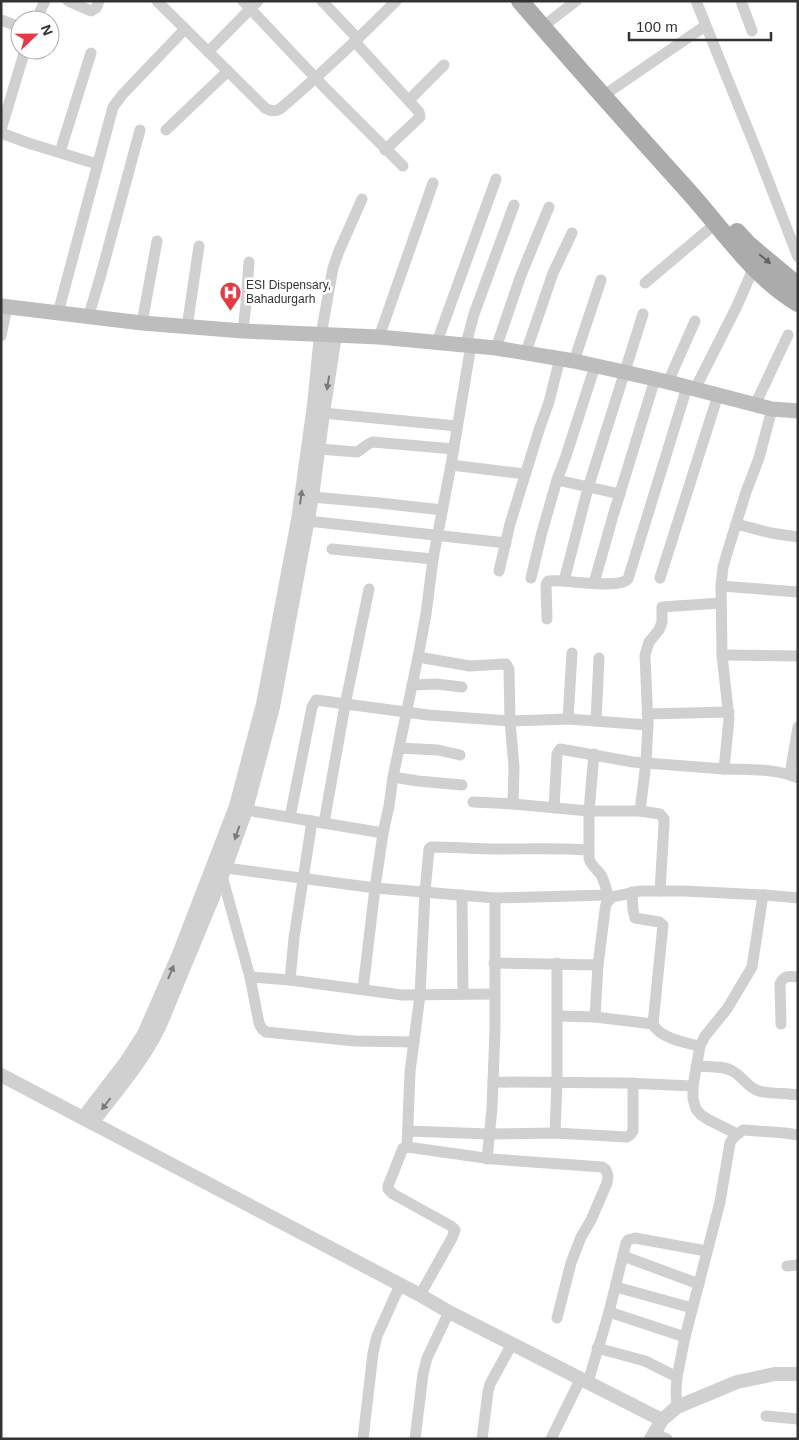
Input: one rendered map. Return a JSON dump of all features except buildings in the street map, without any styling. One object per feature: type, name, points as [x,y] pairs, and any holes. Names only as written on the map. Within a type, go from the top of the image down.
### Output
[{"type":"main road","points":[[520,1],[749,245],[798,286]]},
{"type":"main road","points":[[534,1],[610,91],[640,131],[739,252],[784,294],[798,303]]},
{"type":"main road","points":[[4,306],[88,318],[187,327],[379,338],[496,348],[567,359],[662,380],[772,409],[798,411]]},
{"type":"street","points":[[68,1],[91,11],[96,8],[99,1]]},
{"type":"street","points":[[157,1],[270,111],[280,109],[316,79],[396,1]]},
{"type":"street","points":[[322,1],[419,112],[420,117],[385,150]]},
{"type":"street","points":[[550,21],[576,1]]},
{"type":"street","points":[[696,1],[798,257]]},
{"type":"street","points":[[741,1],[752,31]]},
{"type":"street","points":[[208,52],[250,4],[316,79],[403,166]]},
{"type":"street","points":[[610,91],[705,26]]},
{"type":"street","points":[[58,313],[113,107],[122,95],[185,29]]},
{"type":"street","points":[[60,152],[91,53]]},
{"type":"street","points":[[22,60],[1,131],[28,143],[97,164]]},
{"type":"street","points":[[409,100],[444,65]]},
{"type":"street","points":[[166,130],[228,71]]},
{"type":"street","points":[[88,318],[140,130]]},
{"type":"street","points":[[437,342],[496,179]]},
{"type":"street","points":[[379,338],[433,183]]},
{"type":"street","points":[[87,1120],[144,1034],[246,810],[273,707],[312,497],[323,414],[334,268],[339,251],[362,199]]},
{"type":"street","points":[[363,989],[383,833],[427,607],[433,559],[454,449],[474,314],[514,205]]},
{"type":"street","points":[[496,348],[521,274],[549,207]]},
{"type":"street","points":[[645,283],[715,224]]},
{"type":"street","points":[[526,352],[553,273],[572,233]]},
{"type":"street","points":[[142,323],[157,241]]},
{"type":"street","points":[[187,327],[199,246]]},
{"type":"street","points":[[243,331],[249,262]]},
{"type":"street","points":[[547,619],[546,583],[549,580],[594,584],[620,583],[625,582],[628,578],[691,388],[737,306],[754,267]]},
{"type":"street","points":[[499,572],[538,430],[601,280]]},
{"type":"street","points":[[1,336],[4,306]]},
{"type":"street","points":[[564,581],[588,488],[643,314]]},
{"type":"street","points":[[594,584],[620,494],[662,380],[695,321]]},
{"type":"street","points":[[328,335],[313,415],[298,520],[263,704],[220,870],[250,977],[259,1023],[262,1029],[266,1032],[355,1041],[414,1042]]},
{"type":"street","points":[[755,405],[788,335]]},
{"type":"street","points":[[531,578],[557,480],[595,366]]},
{"type":"street","points":[[660,578],[718,395]]},
{"type":"street","points":[[724,769],[729,712],[722,655],[721,586],[723,567],[764,442],[772,409]]},
{"type":"street","points":[[323,414],[457,426]]},
{"type":"street","points":[[319,449],[357,452],[373,442],[454,449]]},
{"type":"street","points":[[451,465],[525,474]]},
{"type":"street","points":[[557,480],[620,494]]},
{"type":"street","points":[[312,497],[380,502],[442,510]]},
{"type":"street","points":[[308,521],[506,543]]},
{"type":"street","points":[[736,524],[771,533],[798,537]]},
{"type":"street","points":[[332,549],[433,559]]},
{"type":"street","points":[[721,586],[798,592]]},
{"type":"street","points":[[324,823],[345,705],[369,589]]},
{"type":"street","points":[[640,811],[646,762],[648,719],[645,655],[649,642],[659,630],[662,622],[662,607],[721,603]]},
{"type":"street","points":[[568,719],[572,653]]},
{"type":"street","points":[[722,655],[798,656]]},
{"type":"street","points":[[418,657],[462,665],[506,664],[509,669],[510,721],[513,749],[513,804]]},
{"type":"street","points":[[596,722],[599,658]]},
{"type":"street","points":[[412,685],[436,684],[462,687]]},
{"type":"street","points":[[290,817],[314,702],[316,700],[428,715],[510,721],[568,719],[596,722],[729,712]]},
{"type":"street","points":[[554,808],[558,751],[562,748],[634,762],[776,772],[794,776],[798,727]]},
{"type":"street","points":[[399,748],[438,750],[460,754]]},
{"type":"street","points":[[594,754],[588,850],[590,863],[600,874],[608,897],[598,965],[595,1017]]},
{"type":"street","points":[[393,777],[462,784]]},
{"type":"street","points":[[473,802],[589,811],[640,811],[660,814],[664,819],[660,891]]},
{"type":"street","points":[[246,810],[383,833]]},
{"type":"street","points":[[290,980],[312,821]]},
{"type":"street","points":[[407,1147],[410,1072],[420,995],[425,892],[428,852],[431,847],[588,850]]},
{"type":"street","points":[[220,870],[375,888],[495,898],[608,897],[632,892],[660,891],[763,894],[798,898]]},
{"type":"street","points":[[632,892],[633,910],[636,918],[659,922],[663,925],[654,1028],[681,1042],[700,1046]]},
{"type":"street","points":[[737,1134],[700,1115],[693,1099],[692,1086],[700,1046],[705,1036],[726,1009],[752,967],[763,894]]},
{"type":"street","points":[[462,895],[463,994]]},
{"type":"street","points":[[487,1159],[493,1082],[495,898]]},
{"type":"street","points":[[494,962],[598,965]]},
{"type":"street","points":[[555,1133],[558,1016],[557,963]]},
{"type":"street","points":[[250,977],[290,980],[388,993],[420,995],[495,994]]},
{"type":"street","points":[[781,1024],[780,984],[786,977],[798,977]]},
{"type":"street","points":[[558,1016],[595,1017],[653,1024]]},
{"type":"street","points":[[696,1066],[724,1068],[736,1072],[758,1091],[798,1095]]},
{"type":"street","points":[[1,1075],[449,1312],[662,1420]]},
{"type":"street","points":[[493,1082],[692,1086]]},
{"type":"street","points":[[408,1131],[489,1134],[555,1133],[627,1137],[632,1131],[633,1084]]},
{"type":"street","points":[[677,1407],[677,1377],[685,1337],[720,1202],[730,1144],[733,1138],[743,1130],[785,1132],[798,1136]]},
{"type":"street","points":[[420,1295],[455,1230],[393,1194],[388,1189],[400,1151],[403,1148],[407,1147],[487,1159],[602,1167],[606,1170],[608,1176],[607,1183],[591,1220],[581,1237],[571,1263],[557,1318]]},
{"type":"street","points":[[551,1439],[584,1380],[598,1348],[628,1240],[632,1238],[706,1251]]},
{"type":"street","points":[[623,1256],[699,1284]]},
{"type":"street","points":[[363,1439],[373,1353],[377,1336],[400,1285]]},
{"type":"street","points":[[616,1287],[692,1308]]},
{"type":"street","points":[[415,1439],[422,1381],[427,1358],[449,1312]]},
{"type":"street","points":[[609,1312],[685,1337]]},
{"type":"street","points":[[482,1439],[490,1384],[512,1344]]},
{"type":"street","points":[[598,1348],[645,1361],[677,1377]]},
{"type":"street","points":[[657,1437],[662,1420],[677,1407],[737,1382],[774,1374],[798,1374]]},
{"type":"street","points":[[766,1416],[798,1419]]},
{"type":"place","name":"ESI Dispensary, Bahadurgarh","points":[[230,311]]}]
